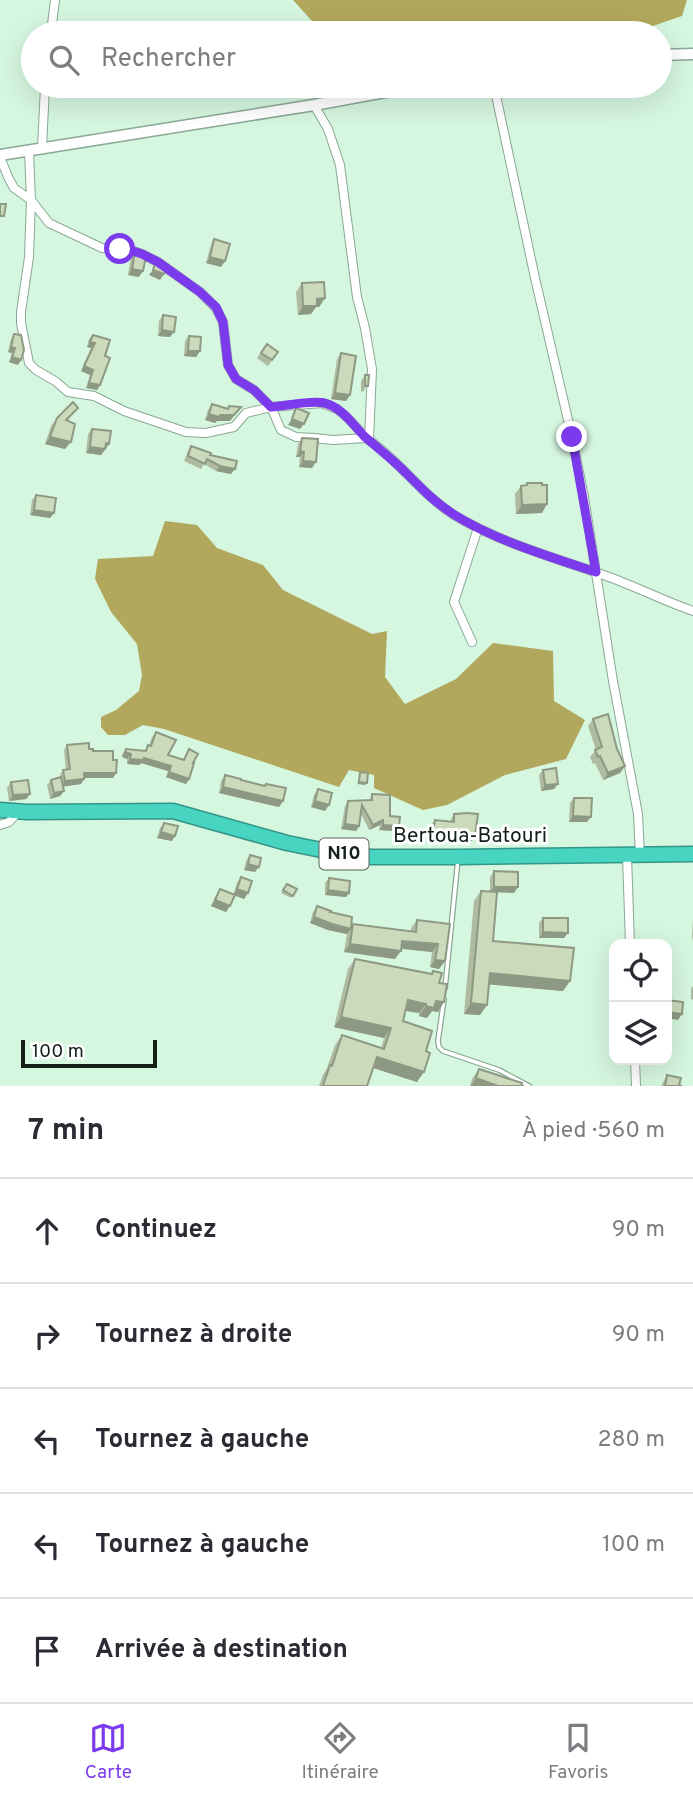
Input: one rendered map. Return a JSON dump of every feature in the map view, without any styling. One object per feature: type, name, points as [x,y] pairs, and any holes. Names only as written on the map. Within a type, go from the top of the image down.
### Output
[{"type":"highway","name":"Bertoua-Batouri","points":[[0,810],[173,811],[287,843],[371,857],[693,854]]},
{"type":"street","points":[[52,21],[55,0]]},
{"type":"street","points":[[672,55],[693,54]]},
{"type":"street","points":[[42,148],[44,98]]},
{"type":"street","points":[[352,98],[0,156],[14,188],[31,200],[49,223],[102,248],[130,250],[158,262],[216,307],[223,322],[228,365],[236,379],[254,390],[271,407],[281,430],[296,436],[333,440],[368,439]]},
{"type":"street","points":[[497,98],[572,437],[638,814],[633,856],[630,939]]},
{"type":"street","points":[[314,105],[328,129],[340,166],[357,297],[372,369],[368,439]]},
{"type":"street","points":[[29,150],[29,257],[20,323],[29,363],[36,370],[68,392],[94,396],[124,411],[196,433],[234,427],[246,413],[271,407],[328,404],[348,418],[435,502],[456,516],[548,557],[631,585],[693,611]]},
{"type":"street","points":[[472,642],[454,602],[478,528]]},
{"type":"street","points":[[0,825],[9,822],[19,811]]},
{"type":"street","points":[[635,1065],[636,1086]]},
{"type":"lane","points":[[458,857],[439,1047],[443,1051],[499,1070],[529,1086]]},
{"type":"shaded area","points":[[293,0],[687,0],[682,16],[667,21],[312,21]]},
{"type":"shaded area","points":[[165,521],[197,525],[217,548],[263,565],[283,590],[372,634],[387,631],[385,677],[405,704],[456,679],[493,643],[553,651],[554,701],[585,720],[566,759],[505,775],[447,805],[423,810],[374,788],[374,775],[349,770],[339,787],[164,729],[143,725],[125,735],[108,735],[101,727],[101,717],[116,710],[139,691],[142,675],[137,644],[111,612],[95,579],[98,559],[153,556]]},
{"type":"building","points":[[0,204],[6,204],[4,216],[0,216]]},
{"type":"building","points":[[214,239],[230,244],[225,261],[210,257]]},
{"type":"building","points":[[135,252],[146,256],[143,271],[132,269]]},
{"type":"building","points":[[156,261],[167,268],[164,274],[153,270]]},
{"type":"building","points":[[324,282],[325,298],[317,299],[317,306],[303,306],[302,283]]},
{"type":"building","points":[[163,315],[176,317],[174,332],[162,330]]},
{"type":"building","points":[[14,334],[21,335],[24,350],[21,360],[12,357],[15,348],[11,347]]},
{"type":"building","points":[[93,335],[110,340],[105,356],[110,358],[100,385],[89,383],[93,370],[84,366],[95,343],[90,342]]},
{"type":"building","points":[[189,336],[201,337],[200,351],[188,351]]},
{"type":"building","points":[[267,344],[278,352],[272,360],[261,353]]},
{"type":"building","points":[[341,353],[356,356],[350,395],[335,393]]},
{"type":"building","points":[[365,375],[369,375],[368,386],[365,386]]},
{"type":"building","points":[[73,402],[78,408],[66,420],[75,424],[71,442],[50,437],[57,418]]},
{"type":"building","points":[[212,404],[228,409],[229,406],[241,407],[234,415],[219,417],[209,414]]},
{"type":"building","points":[[296,408],[309,413],[304,424],[292,419]]},
{"type":"building","points":[[92,429],[111,431],[109,444],[106,443],[105,449],[90,447]]},
{"type":"building","points":[[302,438],[318,439],[316,462],[303,461],[304,452],[300,451]]},
{"type":"building","points":[[191,446],[211,453],[210,455],[237,461],[235,469],[220,466],[207,459],[205,464],[188,456]]},
{"type":"building","points":[[527,483],[547,485],[547,504],[522,505],[521,486]]},
{"type":"building","points":[[36,495],[56,498],[54,513],[34,510]]},
{"type":"building","points":[[608,714],[617,749],[625,766],[608,773],[595,750],[602,747],[593,719]]},
{"type":"building","points":[[156,732],[176,740],[168,755],[184,760],[189,749],[198,754],[189,779],[169,772],[171,766],[144,758],[130,759],[131,754],[125,752],[126,749],[146,751]]},
{"type":"building","points":[[89,743],[89,749],[93,751],[113,751],[113,760],[117,760],[116,773],[84,773],[84,779],[65,781],[63,770],[70,769],[67,745]]},
{"type":"building","points":[[556,768],[558,784],[545,785],[543,770]]},
{"type":"building","points":[[360,772],[368,773],[367,783],[359,782]]},
{"type":"building","points":[[225,775],[265,786],[286,788],[283,801],[223,787]]},
{"type":"building","points":[[61,777],[64,791],[54,793],[51,780]]},
{"type":"building","points":[[28,780],[30,794],[13,795],[11,782]]},
{"type":"building","points":[[318,789],[332,793],[329,805],[315,801]]},
{"type":"building","points":[[372,794],[390,795],[390,816],[400,817],[399,826],[383,825],[383,820],[373,825],[362,805],[359,826],[345,824],[348,801],[372,800]]},
{"type":"building","points":[[574,798],[592,798],[591,817],[573,816]]},
{"type":"building","points":[[454,814],[478,814],[475,836],[433,831],[435,820],[454,822]]},
{"type":"building","points":[[164,823],[178,826],[175,836],[161,832]]},
{"type":"building","points":[[250,855],[261,858],[259,867],[248,864]]},
{"type":"building","points":[[494,871],[518,872],[518,887],[494,887]]},
{"type":"building","points":[[241,877],[252,881],[248,893],[237,889]]},
{"type":"building","points":[[329,878],[350,881],[349,893],[328,890]]},
{"type":"building","points":[[287,884],[297,889],[293,896],[283,890]]},
{"type":"building","points":[[220,889],[235,895],[230,906],[215,900]]},
{"type":"building","points":[[481,891],[497,892],[493,941],[574,948],[570,981],[490,973],[487,1005],[471,1003]]},
{"type":"building","points":[[317,906],[352,917],[351,929],[314,917]]},
{"type":"building","points":[[543,918],[568,918],[568,933],[543,932]]},
{"type":"building","points":[[417,920],[450,924],[445,961],[435,960],[438,944],[402,941],[401,951],[350,944],[353,924],[416,932]]},
{"type":"building","points":[[355,959],[432,974],[433,971],[442,973],[439,983],[447,984],[444,1002],[436,1001],[434,1008],[408,1000],[403,1021],[432,1031],[426,1051],[430,1053],[424,1072],[377,1057],[367,1086],[323,1086],[342,1035],[384,1049],[391,1028],[341,1017]]},
{"type":"building","points":[[672,1001],[683,1002],[682,1014],[672,1013]]},
{"type":"building","points":[[479,1069],[522,1083],[521,1086],[498,1086],[476,1078]]},
{"type":"building","points":[[667,1075],[681,1078],[679,1085],[682,1086],[665,1086]]},
{"type":"route","points":[[120,249],[142,254],[158,262],[216,307],[223,322],[228,365],[236,379],[254,390],[271,407],[328,404],[348,418],[435,502],[456,516],[548,557],[596,572],[572,437]]}]
